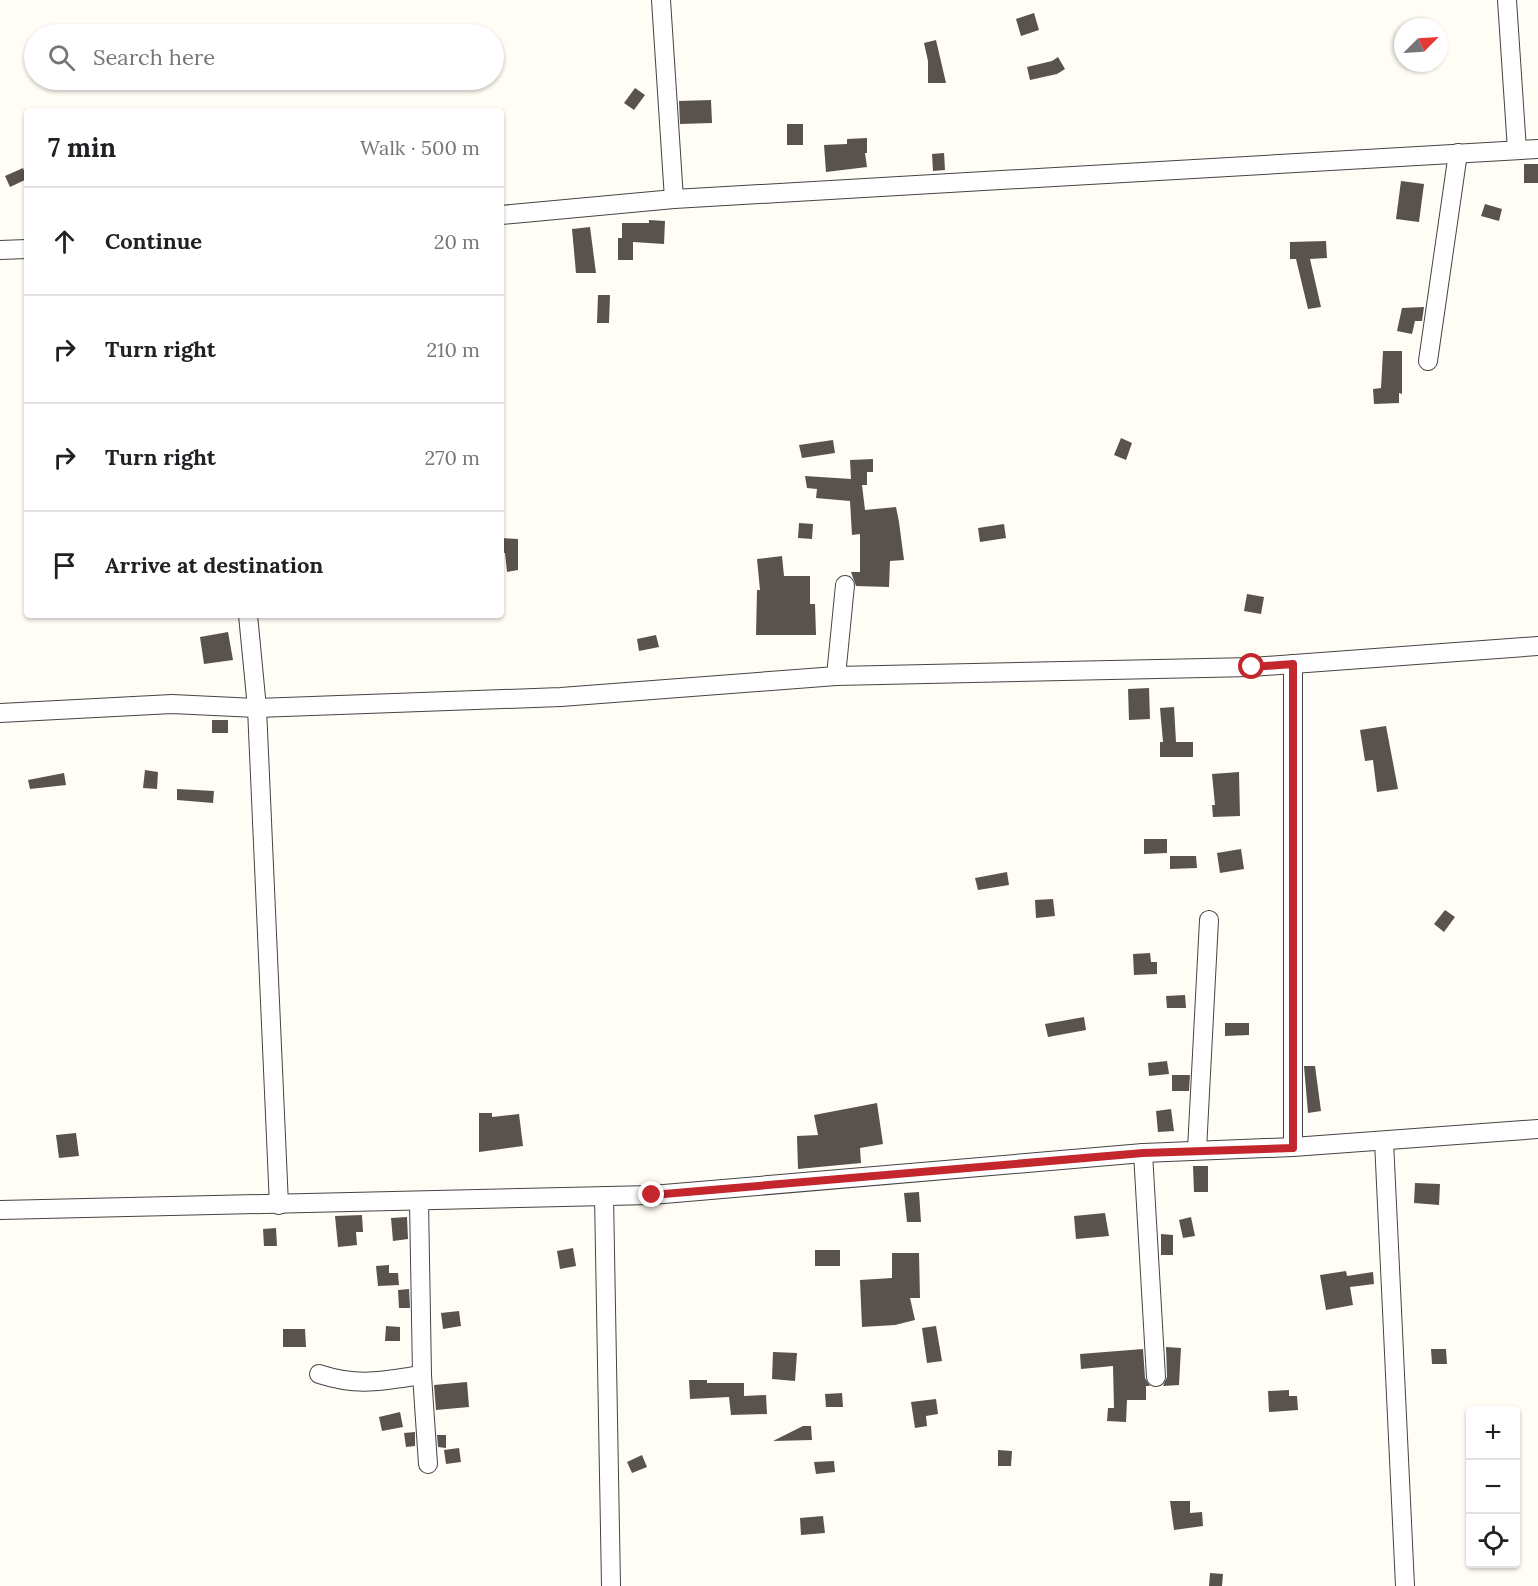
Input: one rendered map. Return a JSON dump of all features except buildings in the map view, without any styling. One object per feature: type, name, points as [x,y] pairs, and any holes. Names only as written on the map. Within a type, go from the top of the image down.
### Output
[{"type":"street","points":[[661,0],[674,200]]},
{"type":"street","points":[[1507,0],[1517,150]]},
{"type":"street","points":[[504,215],[674,200],[1538,149]]},
{"type":"street","points":[[1428,361],[1458,153]]},
{"type":"street","points":[[0,250],[24,249]]},
{"type":"street","points":[[836,676],[845,585]]},
{"type":"street","points":[[248,618],[257,708],[279,1205]]},
{"type":"street","points":[[0,713],[172,704],[257,708],[561,696],[836,676],[1293,664],[1538,646]]},
{"type":"street","points":[[1293,664],[1293,1148]]},
{"type":"street","points":[[1197,1150],[1209,920]]},
{"type":"street","points":[[0,1210],[652,1195],[1143,1153],[1293,1148],[1538,1129]]},
{"type":"street","points":[[1384,1141],[1405,1586]]},
{"type":"street","points":[[1143,1153],[1156,1377]]},
{"type":"street","points":[[604,1196],[611,1586]]},
{"type":"street","points":[[419,1201],[422,1375],[428,1464]]},
{"type":"street","points":[[319,1374],[345,1382],[368,1383],[422,1375]]},
{"type":"route","points":[[652,1195],[1143,1153],[1293,1148],[1293,664],[1252,667]]}]
